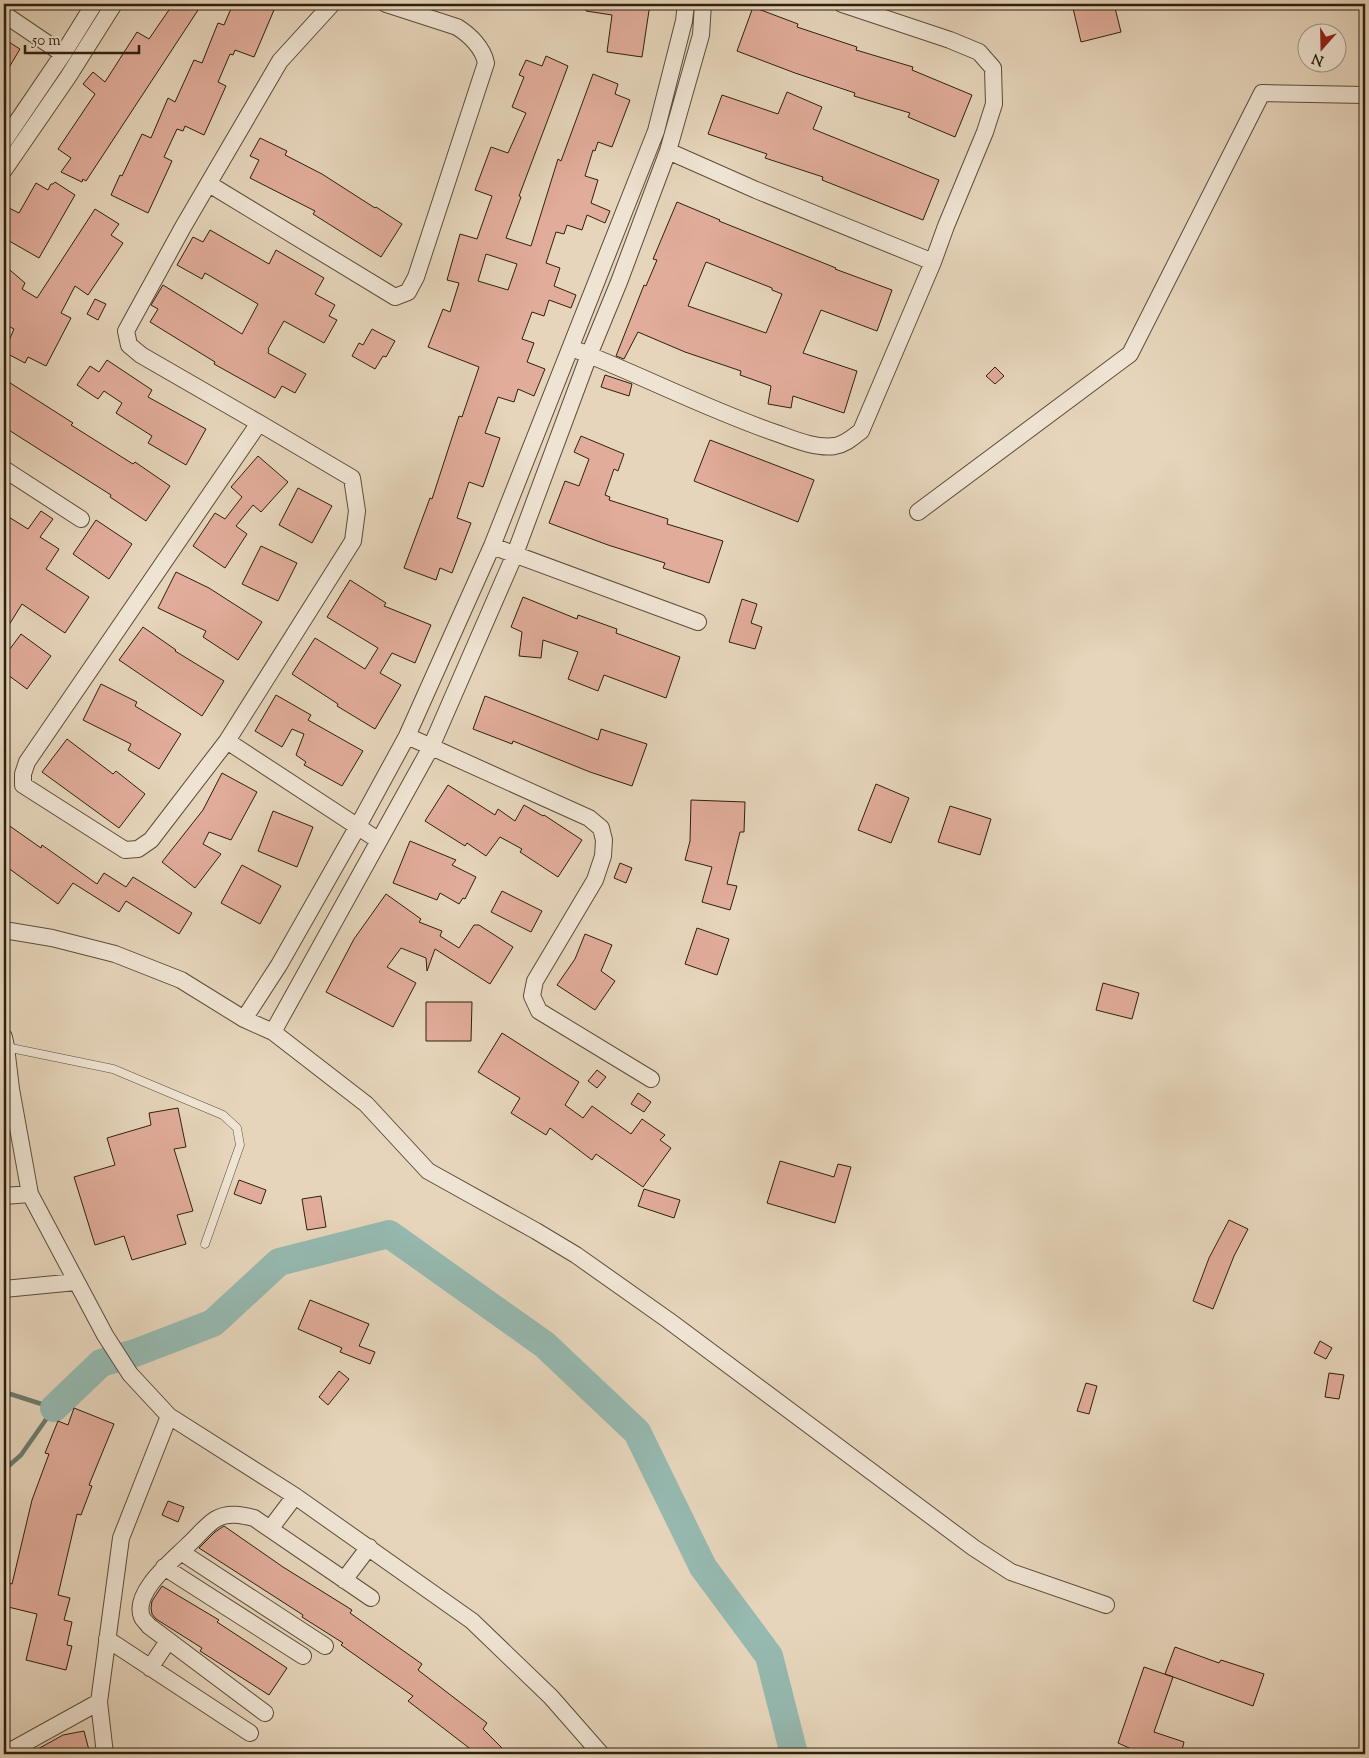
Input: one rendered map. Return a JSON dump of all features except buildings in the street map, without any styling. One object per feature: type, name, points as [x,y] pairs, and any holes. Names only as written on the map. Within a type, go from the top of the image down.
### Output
[{"type":"street","points":[[4,140],[63,54],[94,4]]},
{"type":"street","points":[[4,170],[68,77],[114,4]]},
{"type":"street","points":[[259,423],[28,762],[23,774],[23,785],[125,850],[138,849],[151,840],[227,741],[353,541],[357,510],[352,478],[259,423],[141,355],[129,345],[126,331],[183,227],[280,61],[332,4]]},
{"type":"street","points":[[209,184],[395,297],[408,292],[416,277],[486,63],[484,52],[465,31],[386,4]]},
{"type":"street","points":[[244,1019],[279,965],[407,736],[492,546],[656,131],[684,21],[686,4]]},
{"type":"street","points":[[273,1032],[431,747],[515,554],[668,151],[701,35],[703,4]]},
{"type":"street","points":[[570,347],[754,426],[817,445],[835,446],[848,441],[861,431],[985,132],[994,104],[993,68],[980,52],[842,4]]},
{"type":"street","points":[[4,14],[63,54]]},
{"type":"street","points":[[918,512],[1130,354],[1262,93],[1365,95]]},
{"type":"street","points":[[668,151],[756,190],[932,262]]},
{"type":"street","points":[[4,469],[81,519]]},
{"type":"street","points":[[492,546],[698,622]]},
{"type":"street","points":[[407,736],[589,818],[601,828],[604,840],[603,856],[595,880],[535,981],[532,996],[539,1011],[651,1080]]},
{"type":"street","points":[[227,741],[378,840]]},
{"type":"street","points":[[4,930],[52,938],[115,954],[181,980],[244,1019],[273,1032],[366,1104],[428,1171],[536,1231],[583,1260],[668,1320],[974,1548],[1011,1572],[1106,1605]]},
{"type":"street","points":[[5,1042],[7,1089],[30,1194],[76,1282],[130,1374],[169,1416],[295,1496],[472,1621],[551,1697],[601,1754]]},
{"type":"street","points":[[4,1196],[30,1194]]},
{"type":"street","points":[[4,1289],[76,1282]]},
{"type":"street","points":[[105,1754],[99,1702],[121,1538],[169,1416]]},
{"type":"street","points":[[270,1529],[295,1496]]},
{"type":"street","points":[[265,1713],[168,1641],[142,1618],[141,1610],[149,1586],[164,1567],[217,1518],[228,1515],[241,1515],[254,1518],[371,1598]]},
{"type":"street","points":[[344,1580],[369,1547]]},
{"type":"street","points":[[182,1552],[324,1646]]},
{"type":"street","points":[[164,1567],[303,1656]]},
{"type":"street","points":[[242,1617],[254,1600]]},
{"type":"street","points":[[107,1639],[250,1733]]},
{"type":"street","points":[[150,1668],[168,1641]]},
{"type":"street","points":[[220,1714],[236,1692]]},
{"type":"street","points":[[5,1754],[99,1702]]},
{"type":"lane","points":[[5,1042],[113,1069],[224,1115],[237,1128],[240,1145],[206,1244]]},
{"type":"waterway","points":[[54,1408],[101,1363],[135,1353],[213,1323],[279,1262],[389,1234],[545,1345],[637,1432],[703,1567],[769,1656],[794,1754]]},
{"type":"waterway","points":[[4,1392],[54,1408],[21,1455],[4,1470]]}]
